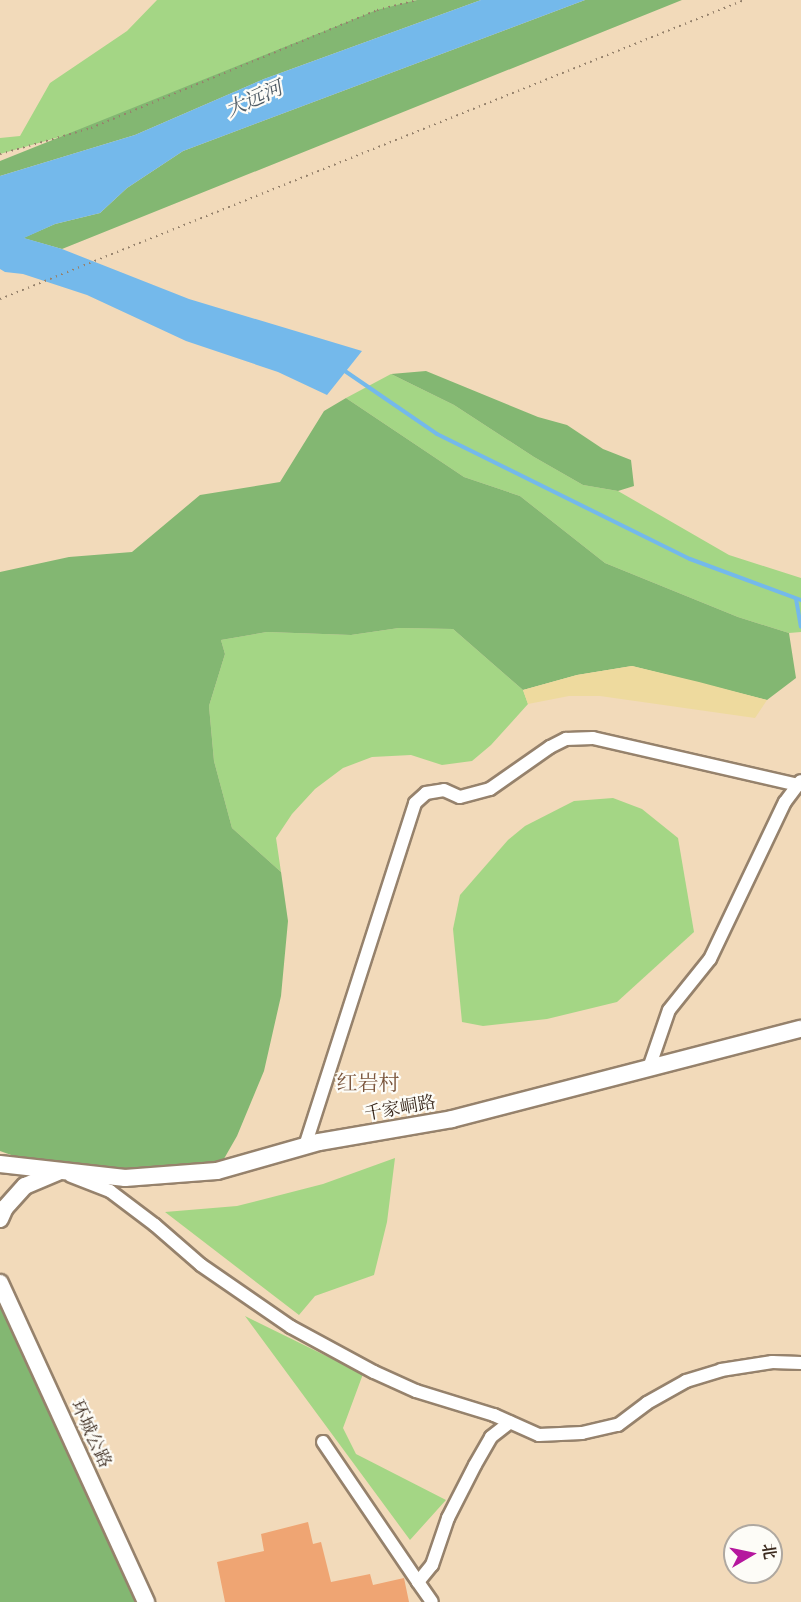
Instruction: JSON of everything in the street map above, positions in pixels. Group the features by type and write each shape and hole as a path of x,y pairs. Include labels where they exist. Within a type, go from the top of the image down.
{"main road":[{"name":"千家峒路","path":"0,1164 125,1178 217,1171 305,1146 452,1119 801,1029"},
{"path":"0,1152 59,1172"},
{"path":"0,1219 5,1208 25,1186 59,1172"},
{"name":"环城公路","path":"0,1282 146,1602"}],"street":[{"path":"305,1146 415,803 426,793 444,790 460,797 490,789 550,747 566,739 593,738 800,783 785,802 710,959 669,1010 649,1068"},
{"path":"59,1172 110,1191 155,1225 201,1265 291,1326 374,1372 416,1391 510,1422 539,1435 582,1433 618,1425 647,1403 686,1381 731,1368 772,1362 801,1363"},
{"path":"418,1582 432,1565 448,1518 491,1437 510,1422"},
{"path":"323,1442 432,1602"}],"path":[{"path":"0,154 91,128 377,10 417,0"},
{"path":"0,299 744,0"}],"green space":[{"path":"157,0 416,0 91,128 0,154 0,138 20,136 50,83 127,31"},
{"path":"417,0 481,0 264,79 135,135 0,176 0,161 377,10"},
{"path":"585,0 682,0 62,249 23,238 55,224 100,213 127,188 183,151"},
{"path":"426,371 538,417 567,425 603,449 631,460 634,486 618,491 583,485 534,457 454,405 391,374"},
{"path":"391,374 454,405 534,457 583,485 618,491 729,555 801,578 801,632 789,633 738,617 605,563 520,496 464,477 346,398"},
{"path":"346,398 464,477 520,496 605,563 738,617 789,633 796,678 767,700 632,666 577,675 523,690 453,629 399,628 351,635 267,632 221,640 225,654 209,706 214,761 232,828 281,872 288,921 281,996 264,1071 237,1136 217,1171 59,1172 0,1151 0,572 69,557 132,552 200,495 280,482 324,411"},
{"path":"399,628 453,629 523,690 528,704 491,745 472,761 442,765 411,755 372,757 343,768 315,789 292,814 276,838 281,872 232,828 214,761 209,706 225,654 221,640 267,632 351,635"},
{"path":"613,798 642,809 678,838 694,932 617,1002 547,1019 483,1026 462,1022 453,929 460,895 508,840 525,826 574,801"},
{"path":"395,1158 387,1222 374,1275 315,1296 299,1315 165,1212 237,1206 323,1184"},
{"path":"0,1283 146,1602 0,1602"},
{"path":"245,1316 363,1374 343,1428 356,1454 446,1500 410,1540"}],"sand":[{"path":"632,666 767,700 755,718 600,696 569,696 528,704 523,690 577,675"}],"water":[{"name":"大远河","path":"481,0 585,0 183,151 127,188 100,213 55,224 24,238 62,249 189,299 362,351 327,395 278,372 186,341 87,295 0,269 0,176 135,135 264,79"}],"building":[{"path":"308,1522 313,1544 321,1542 331,1582 370,1574 373,1585 404,1578 409,1602 225,1602 217,1562 264,1551 261,1534"}],"waterway":[{"path":"342,369 437,434 690,559 801,600"},
{"path":"796,599 801,627"}],"district":[{"name":"红岩村","path":"368,1083"}]}
